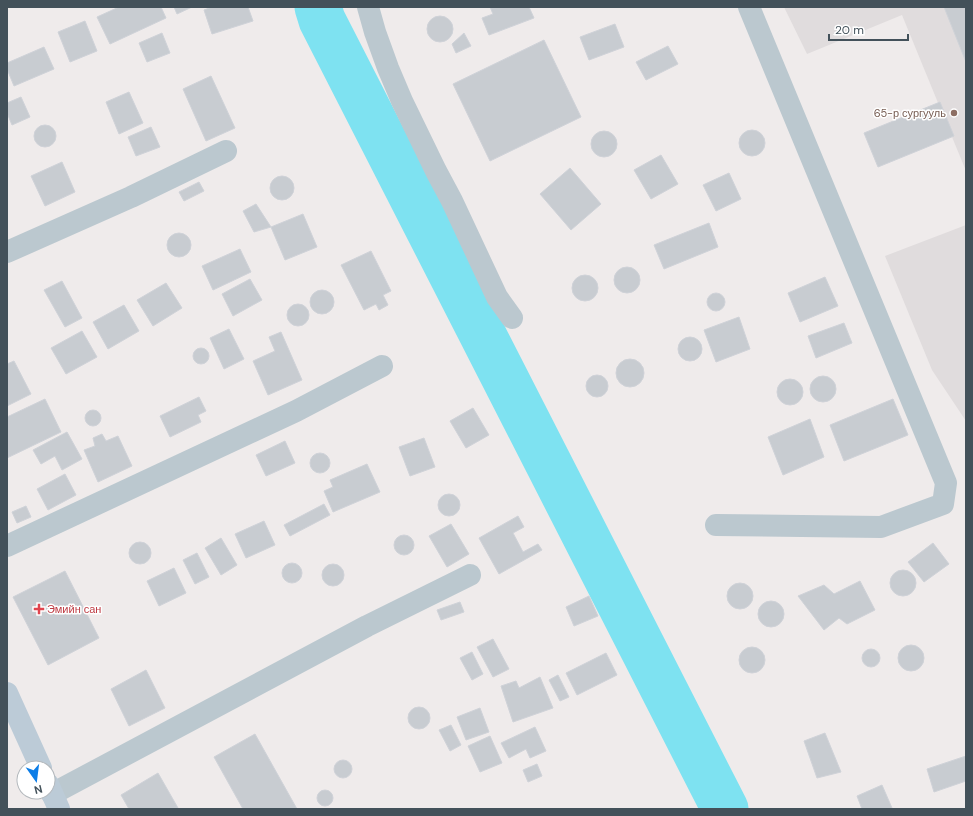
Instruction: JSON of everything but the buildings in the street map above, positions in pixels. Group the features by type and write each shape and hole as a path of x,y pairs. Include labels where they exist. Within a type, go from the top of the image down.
{"main road":[{"path":"7,693 37,760"}],"street":[{"path":"368,7 375,32 402,102 452,201 497,297 512,318"},
{"path":"716,525 881,526 943,504 946,483 749,7"},
{"path":"7,252 131,197 226,151"},
{"path":"7,546 296,411 382,366"},
{"path":"56,794 367,626 470,575"}],"shaded area":[{"name":"65-р сургууль","path":"784,7 966,7 966,171 902,15 807,54"},
{"path":"966,225 966,421 932,370 885,256"}],"waterway":[{"path":"318,7 322,20 725,809"}],"place":[{"name":"65-р сургууль","path":"954,113"},
{"name":"Эмийн сан","path":"39,609"}]}
